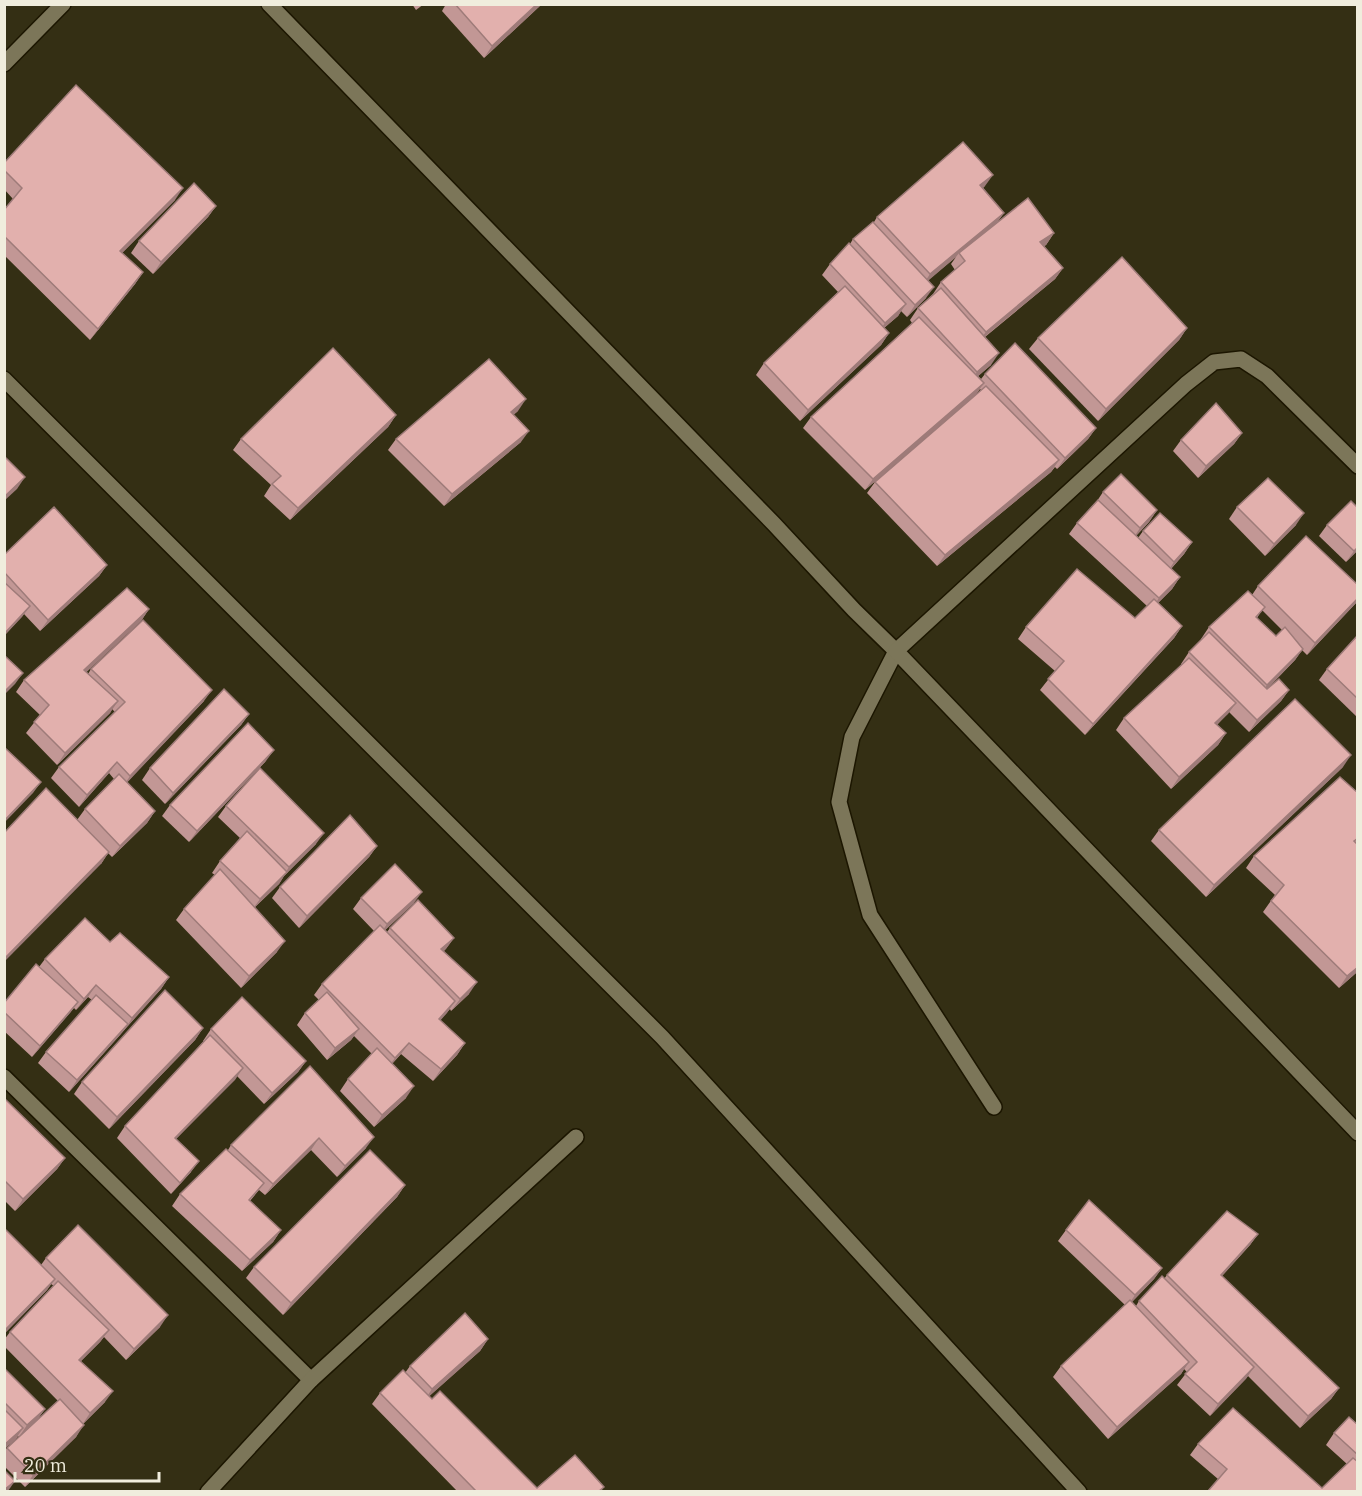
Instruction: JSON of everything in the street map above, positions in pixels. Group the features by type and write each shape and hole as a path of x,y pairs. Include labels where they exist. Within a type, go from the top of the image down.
{"street":[{"path":"4,64 63,4"},
{"path":"269,4 766,515 854,610 1358,1133"},
{"path":"994,1107 870,915 839,802 852,737 896,651 1186,384 1214,362 1241,359 1267,376 1358,466"},
{"path":"4,379 662,1036 1079,1491"},
{"path":"4,1077 311,1380"},
{"path":"208,1491 311,1380 576,1137"}],"building":[{"path":"455,4 537,4 492,46"},
{"path":"76,85 183,188 120,251 143,272 98,329 4,236 4,210 22,188 4,170 4,163"},
{"path":"963,142 993,175 980,185 1004,213 930,274 877,217"},
{"path":"194,183 216,206 161,262 139,241"},
{"path":"1028,198 1054,233 1040,242 1063,268 986,332 941,282 965,261 959,253"},
{"path":"873,222 934,287 915,305 853,239"},
{"path":"849,243 906,304 885,323 830,264"},
{"path":"1122,257 1187,328 1106,409 1038,338"},
{"path":"845,286 889,333 808,410 764,363"},
{"path":"941,288 999,353 977,372 918,308"},
{"path":"919,317 984,383 873,479 811,417"},
{"path":"1015,343 1096,428 1065,458 985,374"},
{"path":"333,348 396,415 298,508 272,484 281,476 241,439"},
{"path":"489,359 526,399 511,412 529,431 452,494 396,439"},
{"path":"986,386 1059,460 945,555 875,482"},
{"path":"1216,403 1242,433 1206,466 1181,440"},
{"path":"4,456 25,477 4,497"},
{"path":"1121,474 1157,510 1140,528 1103,492"},
{"path":"1268,478 1304,513 1274,544 1237,507"},
{"path":"1098,500 1180,577 1159,598 1077,523"},
{"path":"1351,501 1358,508 1358,547 1354,551 1327,525"},
{"path":"54,507 107,565 48,620 4,572 4,555"},
{"path":"1160,513 1192,542 1174,562 1143,531"},
{"path":"1306,536 1358,585 1358,598 1315,643 1258,586"},
{"path":"1077,569 1135,618 1154,599 1182,626 1093,724 1048,679 1064,661 1026,627"},
{"path":"4,582 30,606 4,634"},
{"path":"127,588 149,609 84,670 118,701 65,753 34,722 49,705 24,680"},
{"path":"1248,591 1265,607 1256,617 1276,636 1285,627 1303,649 1267,685 1209,627"},
{"path":"143,620 212,690 130,776 117,762 87,795 59,767 125,702 91,669"},
{"path":"1209,632 1267,689 1279,679 1289,690 1257,720 1189,652"},
{"path":"1358,635 1358,699 1327,669"},
{"path":"4,655 23,673 4,692"},
{"path":"1189,658 1236,703 1215,723 1226,733 1179,777 1124,718"},
{"path":"224,689 249,714 173,793 150,768"},
{"path":"1295,699 1351,755 1214,885 1159,830"},
{"path":"248,723 274,750 197,831 170,805"},
{"path":"4,747 41,782 4,821"},
{"path":"260,768 324,833 289,867 226,806"},
{"path":"119,774 155,811 120,846 85,809"},
{"path":"1340,777 1358,793 1358,838 1354,841 1358,845 1358,967 1347,976 1271,901 1284,885 1254,856"},
{"path":"46,788 109,852 4,959 4,833"},
{"path":"350,815 377,846 307,916 280,887"},
{"path":"247,831 287,872 260,899 220,861"},
{"path":"395,864 422,892 387,924 361,898"},
{"path":"220,869 285,941 249,976 184,909"},
{"path":"418,900 454,938 441,949 477,982 460,999 390,928"},
{"path":"85,918 110,942 120,933 169,977 132,1018 96,985 84,999 45,959"},
{"path":"380,925 455,1001 439,1019 465,1043 441,1069 409,1043 395,1058 322,984"},
{"path":"36,964 78,1002 40,1046 4,1012 4,1003"},
{"path":"165,990 203,1028 117,1117 82,1082"},
{"path":"327,992 359,1029 335,1048 305,1013"},
{"path":"96,995 128,1024 77,1080 46,1052"},
{"path":"242,997 306,1061 272,1093 211,1029"},
{"path":"210,1035 243,1068 175,1138 199,1161 180,1183 125,1126"},
{"path":"377,1048 414,1086 382,1115 348,1079"},
{"path":"310,1066 374,1137 345,1166 319,1138 273,1184 231,1145"},
{"path":"4,1098 65,1158 23,1199 4,1180"},
{"path":"226,1149 264,1183 249,1200 281,1230 250,1260 180,1194"},
{"path":"370,1150 405,1185 291,1303 254,1267"},
{"path":"1089,1200 1162,1268 1135,1295 1066,1230"},
{"path":"1227,1211 1258,1234 1221,1275 1339,1388 1308,1416 1167,1275"},
{"path":"78,1225 168,1315 134,1349 46,1258"},
{"path":"4,1228 55,1279 4,1331"},
{"path":"1162,1276 1254,1367 1218,1404 1185,1374 1197,1362 1139,1301"},
{"path":"58,1281 109,1330 79,1360 113,1391 90,1413 10,1332"},
{"path":"1130,1300 1189,1362 1117,1427 1061,1366"},
{"path":"465,1313 488,1339 432,1389 410,1366"},
{"path":"6,1370 45,1409 27,1425 4,1402 4,1371"},
{"path":"403,1370 432,1399 440,1391 537,1488 575,1455 604,1487 599,1491 476,1491 380,1393"},
{"path":"60,1399 84,1425 33,1475 7,1448"},
{"path":"1233,1408 1322,1488 1353,1458 1358,1462 1358,1491 1208,1491 1227,1469 1198,1444"},
{"path":"4,1409 23,1428 4,1445"},
{"path":"1349,1417 1358,1425 1358,1455 1334,1433"},
{"path":"4,1470 15,1481 4,1490"}]}
